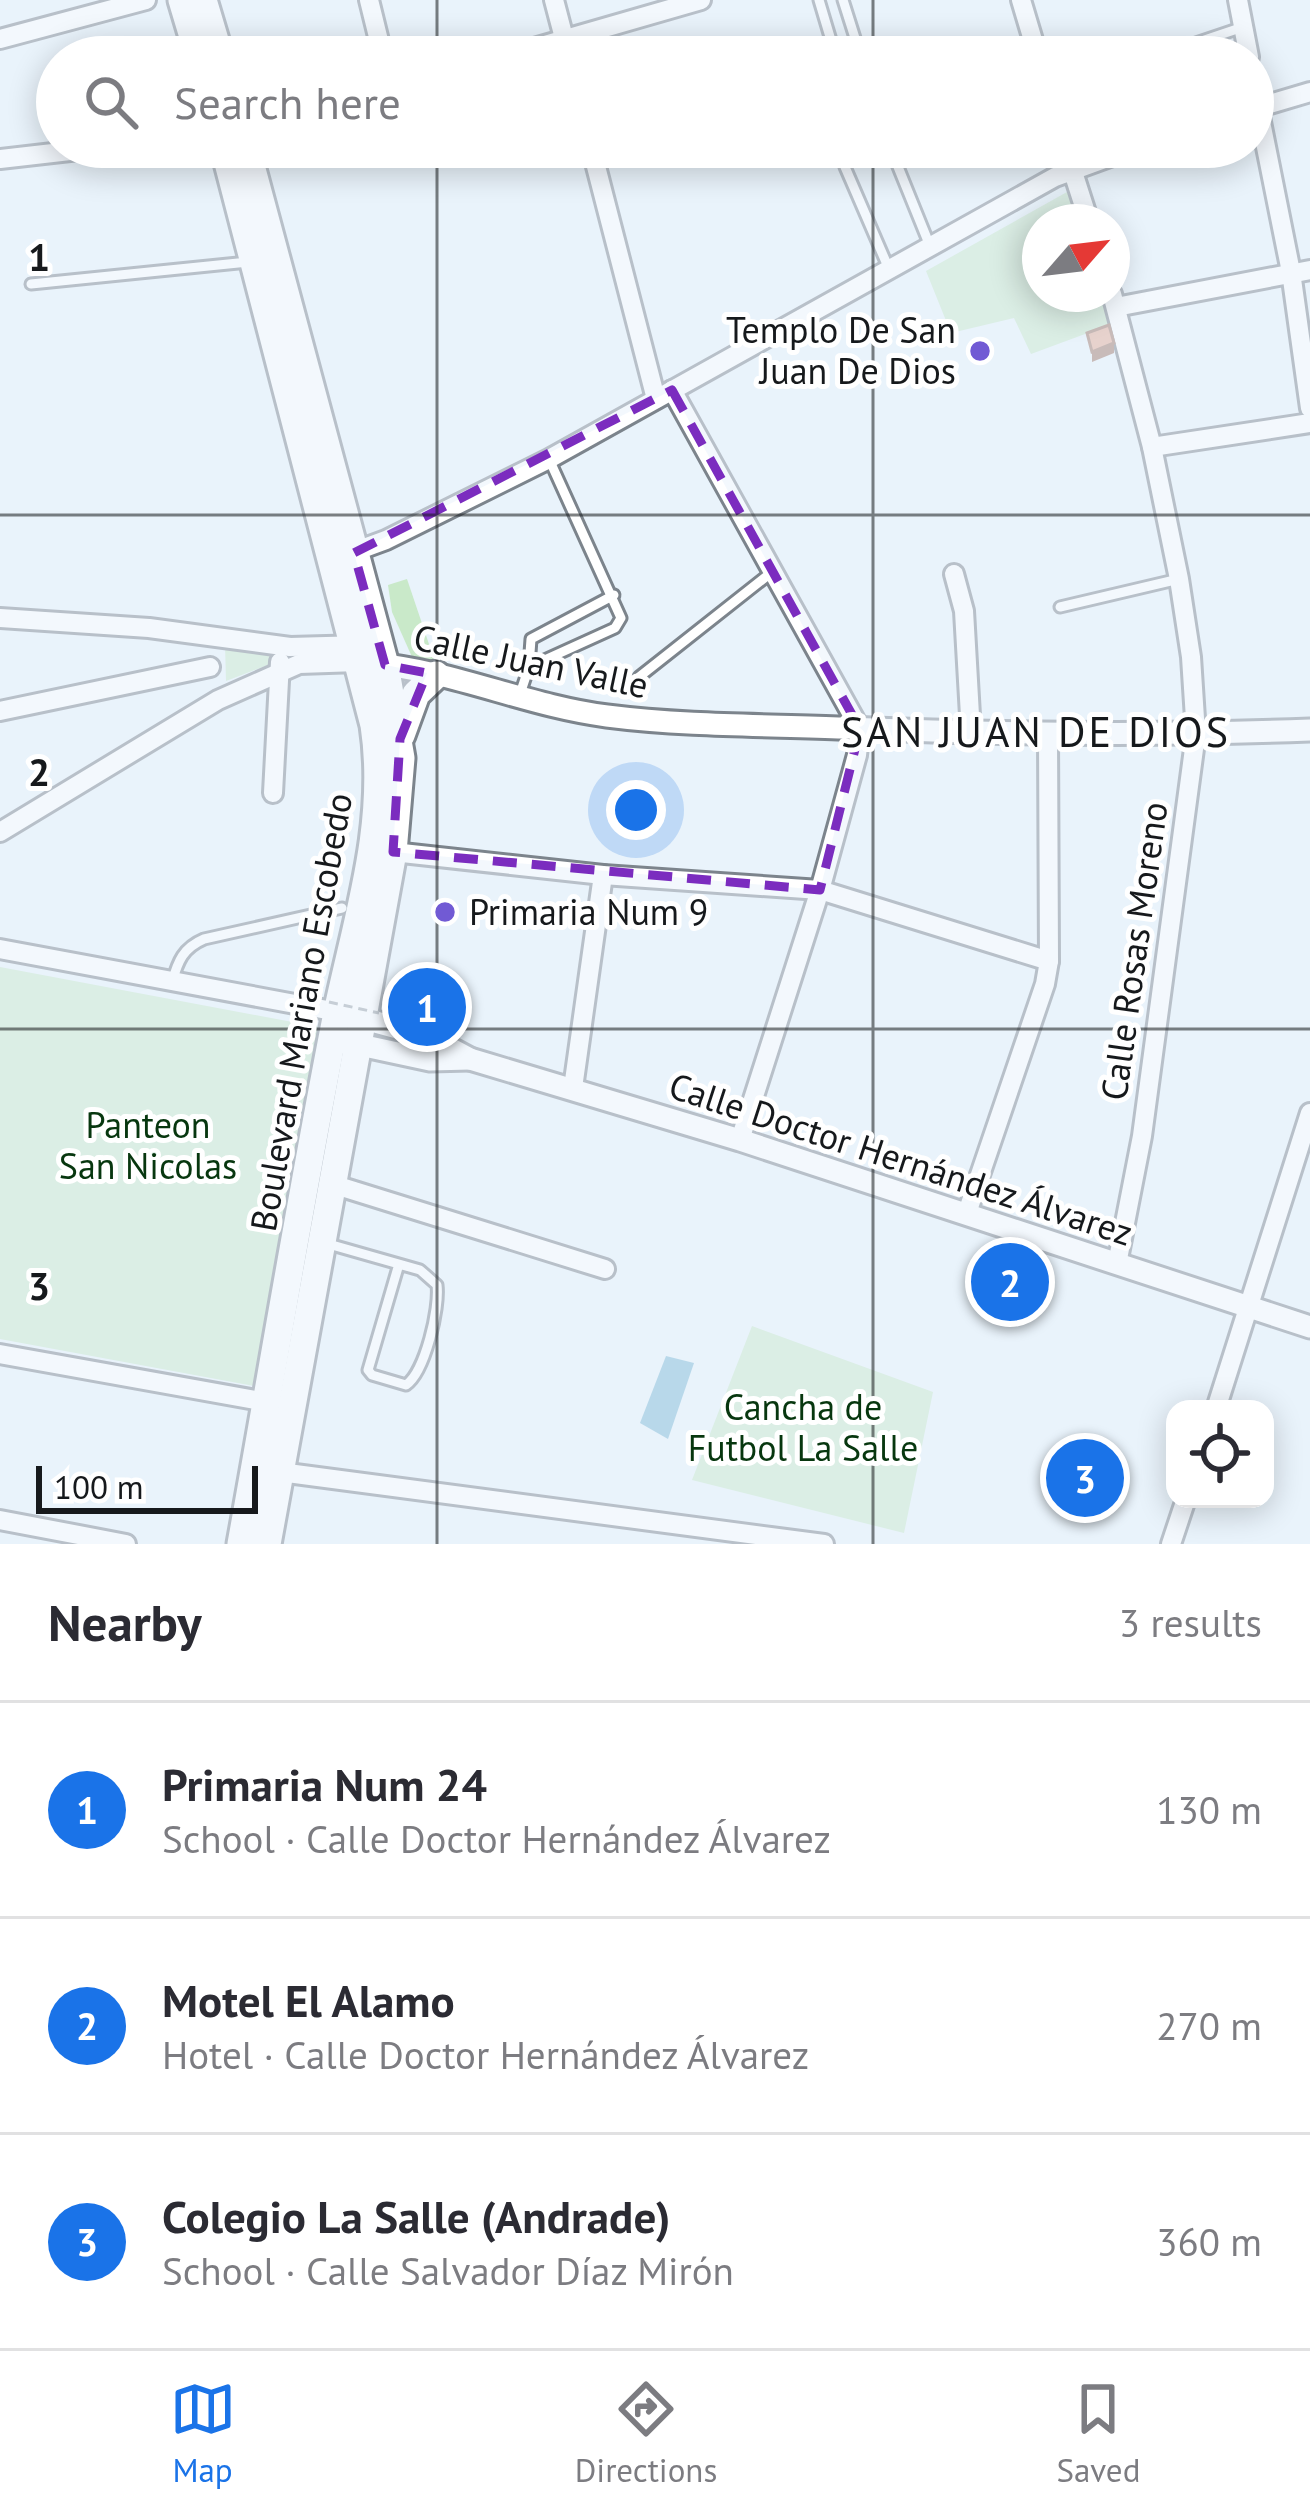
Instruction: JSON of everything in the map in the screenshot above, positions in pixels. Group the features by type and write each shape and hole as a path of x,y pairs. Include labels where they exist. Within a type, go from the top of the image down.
{"main road":[{"path":"182,0 193,36"},
{"path":"203,0 214,36"},
{"name":"Boulevard Mariano Escobedo","path":"229,168 369,654 400,739 401,785 393,852 350,1022 241,1544"},
{"name":"Boulevard Mariano Escobedo","path":"251,168 342,556"},
{"name":"Boulevard Mariano Escobedo","path":"267,1544 332,1184 362,907 378,806 369,654"},
{"path":"400,739 416,694 436,675"}],"street":[{"path":"63,0 68,21"},
{"path":"0,39 146,0"},
{"path":"369,0 378,36"},
{"path":"554,0 563,36"},
{"path":"600,36 700,0"},
{"path":"1021,0 1032,36"},
{"path":"1238,0 1245,36"},
{"path":"1274,102 1310,92"},
{"path":"0,159 36,155"},
{"path":"598,168 664,395 842,691 860,729 820,890 740,1139"},
{"path":"342,556 549,459 1078,168"},
{"path":"1272,168 1300,271 1310,408"},
{"path":"1072,170 1082,204"},
{"path":"1130,298 1300,271"},
{"name":"Calle Rosas Moreno","path":"1117,312 1179,578 1196,734 1142,1136 1117,1264"},
{"path":"1152,447 1310,423"},
{"path":"954,574 964,611 970,733"},
{"path":"0,618 369,654"},
{"path":"204,635 218,700"},
{"path":"273,793 278,645"},
{"name":"Calle Juan Valle","path":"0,832 218,700 280,670 369,654 519,698 604,716 676,722 1048,734 1310,730"},
{"path":"0,711 210,667"},
{"path":"967,1213 1049,961 1048,734"},
{"path":"393,852 603,875 820,890 1049,961"},
{"path":"573,1088 603,875"},
{"name":"Calle Doctor Hernández Álvarez","path":"0,949 350,1022 430,1060 470,1059 573,1088 1310,1327"},
{"path":"1219,1400 1310,1113"},
{"path":"332,1184 605,1269"},
{"path":"0,1354 267,1402"},
{"path":"280,1472 745,1539 824,1544"},
{"path":"1171,1544 1183,1508"},
{"path":"0,1520 126,1544"}],"lane":[{"path":"819,0 830,36"},
{"path":"843,0 854,36"},
{"path":"1214,36 1243,26"},
{"path":"845,168 890,269"},
{"path":"898,168 930,246"},
{"path":"31,284 253,261"},
{"path":"529,668 615,628 622,611 549,459"},
{"path":"639,677 772,572"},
{"path":"1060,607 1179,578"},
{"path":"519,698 529,668 531,639 614,596"},
{"path":"172,982 178,960 203,939 342,908"},
{"path":"322,1242 399,1264 431,1276 439,1294 418,1376 406,1385 368,1370 399,1264"}],"highlighted area":[{"path":"672,390 860,729 820,890 393,852 400,739 427,673 385,665 354,553"}],"green space":[{"path":"1067,192 1071,204 1046,204"},
{"path":"1022,217 1022,312 1108,312 1112,324 1031,354 1014,318 951,333 926,271"},
{"path":"407,579 434,659 416,666 392,612 388,585"},
{"path":"225,643 302,652 226,681"},
{"name":"Panteon San Nicolas","path":"0,967 319,1027 254,1386 0,1339"},
{"name":"Cancha de Futbol La Salle","path":"752,1326 933,1392 904,1533 692,1480"}],"water":[{"path":"666,1356 694,1363 668,1439 640,1423"}],"building":[{"path":"1109,325 1114,343 1092,352 1087,333"}],"place":[{"name":"Templo De San Juan De Dios","path":"980,351"},
{"name":"Primaria Num 9","path":"445,912"},
{"name":"Primaria Num 24","path":"427,1007"},
{"name":"Motel El Alamo","path":"1010,1282"},
{"name":"Colegio La Salle (Andrade)","path":"1085,1478"}],"district":[{"name":"SAN JUAN DE DIOS","path":"1036,732"}]}
